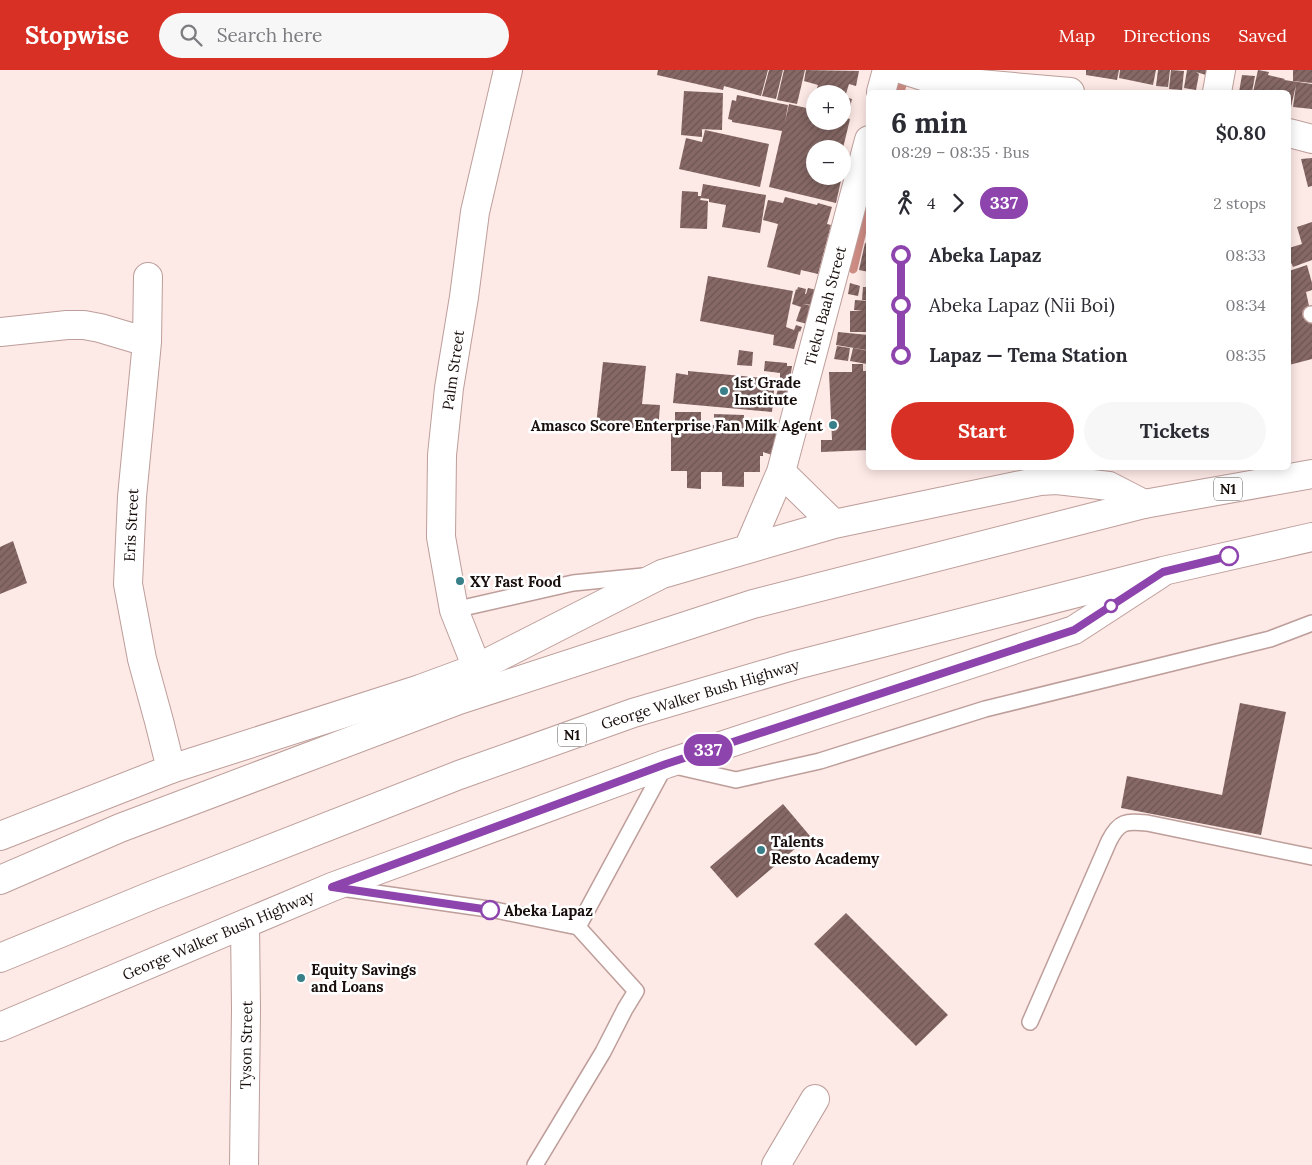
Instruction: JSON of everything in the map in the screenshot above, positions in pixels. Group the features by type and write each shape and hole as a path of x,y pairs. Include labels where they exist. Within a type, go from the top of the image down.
{"main road":[{"name":"Palm Street","path":"478,668 454,610 441,537 442,455 449,388 464,297 475,212 508,70"},
{"path":"882,90 887,70"},
{"path":"904,70 935,80 1048,90"},
{"path":"1217,90 1221,70"},
{"path":"1291,134 1312,139"},
{"name":"Tieku Baah Street","path":"748,550 781,472 866,151"},
{"name":"Eris Street","path":"148,277 147,342 132,497 128,584 142,659 171,769"},
{"path":"0,332 84,325 147,342"},
{"path":"781,472 834,524"},
{"name":"N1","path":"0,880 120,828 459,700 753,604 1254,476 1312,474"},
{"path":"0,836 171,769 420,689 478,668 662,574 834,524 1040,481 1057,480 1109,486 1144,504"},
{"name":"George Walker Bush Highway","path":"0,958 153,895 459,775 633,713 796,664 1163,572 1308,540"},
{"name":"George Walker Bush Highway","path":"0,1027 332,887 666,764 1074,630 1163,572"},
{"name":"Tyson Street","path":"244,1165 245,924"},
{"path":"776,1165 815,1099"}],"lane":[{"path":"454,610 574,583 662,574"},
{"path":"578,927 666,764 736,780 820,761 985,709 1270,639 1312,623"},
{"path":"1030,1022 1109,841 1118,828 1126,822 1147,822 1312,857"},
{"path":"332,887 495,910 578,927 636,991 535,1165"}],"building":[{"path":"658,70 768,70 761,96 724,86 723,90 657,75"},
{"path":"769,70 783,70 776,99 762,96"},
{"path":"784,70 805,70 797,104 777,100"},
{"path":"806,70 859,71 856,86 849,84 818,85 804,81"},
{"path":"1086,70 1119,70 1117,80 1086,75"},
{"path":"1120,70 1156,70 1153,85 1119,78"},
{"path":"1158,70 1170,70 1168,87 1156,86"},
{"path":"1171,70 1184,71 1182,90 1169,89"},
{"path":"1187,70 1208,70 1206,75 1196,72 1199,74 1196,90 1184,88"},
{"path":"1258,70 1269,72 1268,75 1284,80 1312,84 1312,109 1293,107 1296,85 1291,107 1291,90 1253,90"},
{"path":"1293,70 1312,70 1312,83 1293,81"},
{"path":"1242,75 1255,76 1252,90 1239,90"},
{"path":"684,91 723,93 722,130 702,129 702,137 681,135"},
{"path":"737,95 788,105 785,122 789,104 806,108 806,130 847,130 845,140 806,140 806,185 840,185 836,203 769,187 782,131 732,122 732,120 728,119 732,100 736,101"},
{"path":"705,130 769,144 760,187 679,169 686,138 702,142"},
{"path":"1312,158 1312,186 1308,187 1301,159"},
{"path":"703,184 766,195 760,233 722,227 726,205 709,202 709,199 701,198 700,200 708,201 707,229 680,228 682,191 698,192 698,196 701,196"},
{"path":"785,197 832,207 827,224 831,225 818,274 801,270 800,275 767,267 778,224 763,220 768,200 783,203"},
{"path":"1312,222 1312,260 1293,267 1291,262 1291,247 1302,244 1297,227"},
{"path":"865,243 866,271 859,270"},
{"path":"1307,265 1312,283 1312,290 1306,292 1312,320 1312,359 1291,364 1291,270"},
{"path":"708,276 793,291 786,327 794,330 796,325 802,327 794,349 773,345 774,335 700,321"},
{"path":"850,283 860,286 858,296 848,294"},
{"path":"798,287 806,289 805,294 808,288 817,290 813,305 803,304 812,306 811,325 796,321 801,307 792,304"},
{"path":"863,287 866,287 866,300 862,300"},
{"path":"855,300 866,301 866,332 850,332 850,311 863,311 854,310"},
{"path":"838,332 866,335 866,350 836,345"},
{"path":"837,346 850,348 848,361 834,359"},
{"path":"853,348 866,350 866,364 850,361"},
{"path":"739,350 753,352 752,366 737,365"},
{"path":"765,361 787,363 787,366 792,366 790,380 780,379 780,373 764,371"},
{"path":"603,362 646,366 642,404 660,405 658,431 596,425"},
{"path":"852,364 863,364 863,371 866,371 866,450 821,452 821,440 832,440 829,372 852,372"},
{"name":"1st Grade Institute","path":"688,371 775,379 772,412 673,403 676,373 688,375"},
{"path":"781,379 790,382 788,391 778,389"},
{"path":"778,389 793,393 789,407 774,403"},
{"path":"675,412 701,412 701,425 714,425 714,414 744,415 744,419 780,422 772,455 763,452 763,456 760,456 760,472 744,472 744,487 722,486 722,472 701,472 701,489 687,488 687,471 671,471 671,424 675,424"},
{"path":"13,541 27,583 0,594 0,547"},
{"path":"1240,703 1286,712 1261,835 1121,808 1127,776 1222,795"},
{"path":"783,804 810,836 737,898 710,867"},
{"path":"846,913 948,1015 916,1046 814,944"}],"waterway":[{"path":"901,90 905,74"},
{"path":"853,269 866,214"}],"bus line":[{"name":"337","path":"490,910 332,887 666,764 1074,630 1163,572 1229,556"}],"place":[{"name":"1st Grade Institute","path":"724,391"},
{"name":"Amasco Score Enterprise Fan Milk Agent","path":"833,425"},
{"name":"XY Fast Food","path":"460,581"},
{"name":"Talents Resto Academy","path":"761,850"},
{"name":"Abeka Lapaz","path":"490,910"},
{"name":"Equity Savings and Loans","path":"301,978"}]}
